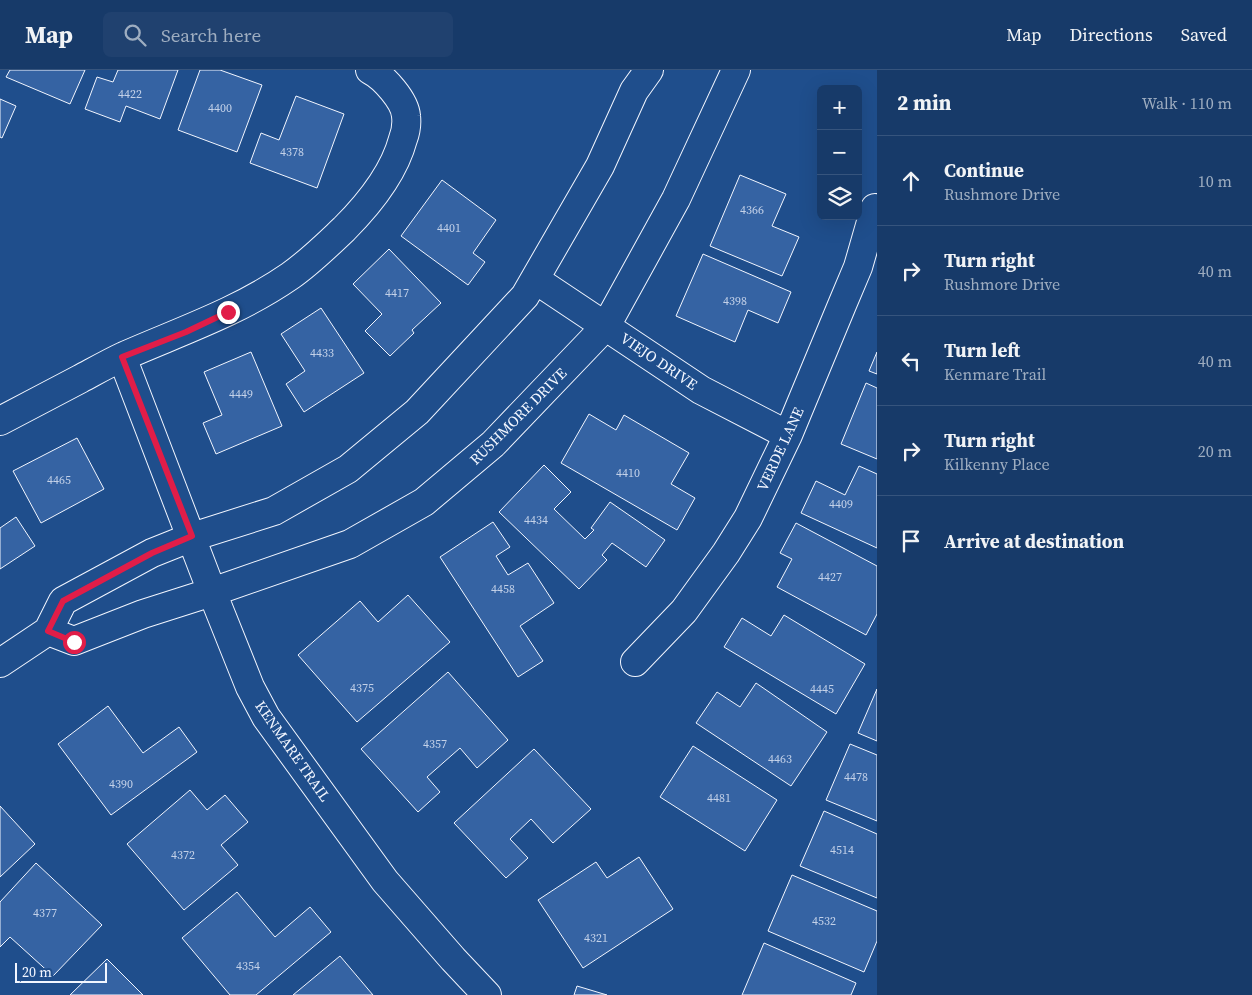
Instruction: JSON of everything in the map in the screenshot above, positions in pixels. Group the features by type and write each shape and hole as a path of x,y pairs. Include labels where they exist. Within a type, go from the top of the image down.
{"street":[{"path":"0,421 122,357 186,332 228,312 291,276 317,255 361,212 400,151 406,127 406,114 401,100 389,86 370,70"},
{"path":"0,663 48,631 63,601 152,553 192,536 274,511 348,469 417,412 525,296 536,280 600,166 634,91 649,70"},
{"name":"RUSHMORE DRIVE","path":"48,631 74,642 143,614 350,544 424,502 493,444 606,326 676,199 736,70"},
{"name":"VERDE LANE","path":"636,662 684,611 726,554 748,518 788,435 858,267 875,208"},
{"name":"VIEJO DRIVE","path":"536,280 701,390 788,435"},
{"name":"KENMARE TRAIL","path":"122,357 212,592 250,687 266,717 385,881 475,984 487,994"}],"building":[{"path":"10,70 85,70 70,104 6,77"},
{"path":"118,70 178,70 160,119 126,106 120,122 85,109 97,77 113,82"},
{"path":"200,70 220,70 262,85 237,152 178,130"},
{"path":"296,96 344,114 317,188 250,163 261,133 279,140"},
{"path":"0,99 16,106 2,138 0,137"},
{"path":"740,175 786,194 772,226 799,237 782,276 710,246"},
{"path":"442,180 496,220 473,253 485,262 468,285 401,236"},
{"path":"389,249 441,303 412,330 414,333 390,356 365,331 382,314 353,284"},
{"path":"703,254 791,292 778,323 748,310 735,342 676,316"},
{"path":"321,308 364,373 304,412 286,384 305,371 281,334"},
{"path":"251,352 282,426 216,454 203,423 222,415 204,372"},
{"path":"877,352 877,374 869,371"},
{"path":"866,383 877,388 877,459 841,444"},
{"path":"589,414 616,430 624,415 689,453 671,484 695,498 677,530 561,463"},
{"path":"77,438 104,489 41,523 13,471"},
{"path":"544,465 571,492 554,509 585,539 594,530 591,528 610,502 665,540 646,567 612,543 602,555 607,560 579,589 499,512"},
{"path":"859,466 877,474 877,548 801,513 816,481 845,495"},
{"path":"16,517 35,546 0,569 0,528"},
{"path":"493,522 510,547 496,556 508,575 528,563 554,603 520,626 543,661 518,677 440,557"},
{"path":"796,523 877,566 877,614 866,635 777,587 792,559 780,553"},
{"path":"408,595 450,642 357,722 298,655 360,601 378,622"},
{"path":"784,615 865,664 836,714 724,647 742,618 771,636"},
{"path":"448,672 508,740 477,768 460,748 427,777 440,792 418,812 361,749"},
{"path":"756,683 827,732 791,786 696,723 717,692 740,707"},
{"path":"877,689 877,741 858,733"},
{"path":"108,706 143,753 179,727 197,752 111,815 58,744"},
{"path":"850,744 877,755 877,821 826,800"},
{"path":"693,746 777,800 745,851 660,797"},
{"path":"534,749 591,809 553,843 531,819 510,839 528,858 506,878 454,823"},
{"path":"190,790 207,810 225,795 248,822 221,845 238,865 184,910 127,844"},
{"path":"0,806 35,844 0,877"},
{"path":"824,811 877,834 877,898 800,866"},
{"path":"639,857 673,909 583,968 538,900 596,862 607,878"},
{"path":"36,863 102,925 53,976 10,937 0,947 0,902"},
{"path":"792,875 877,911 877,941 864,972 768,931"},
{"path":"237,892 275,937 310,907 331,932 256,995 230,995 182,938"},
{"path":"764,943 856,983 851,995 742,995"},
{"path":"340,956 373,995 293,995"},
{"path":"107,959 143,995 70,995"},
{"path":"577,986 607,995 574,995"}],"route":[{"path":"74,642 48,631 63,601 152,553 192,536 122,357 186,332 228,312"}]}
